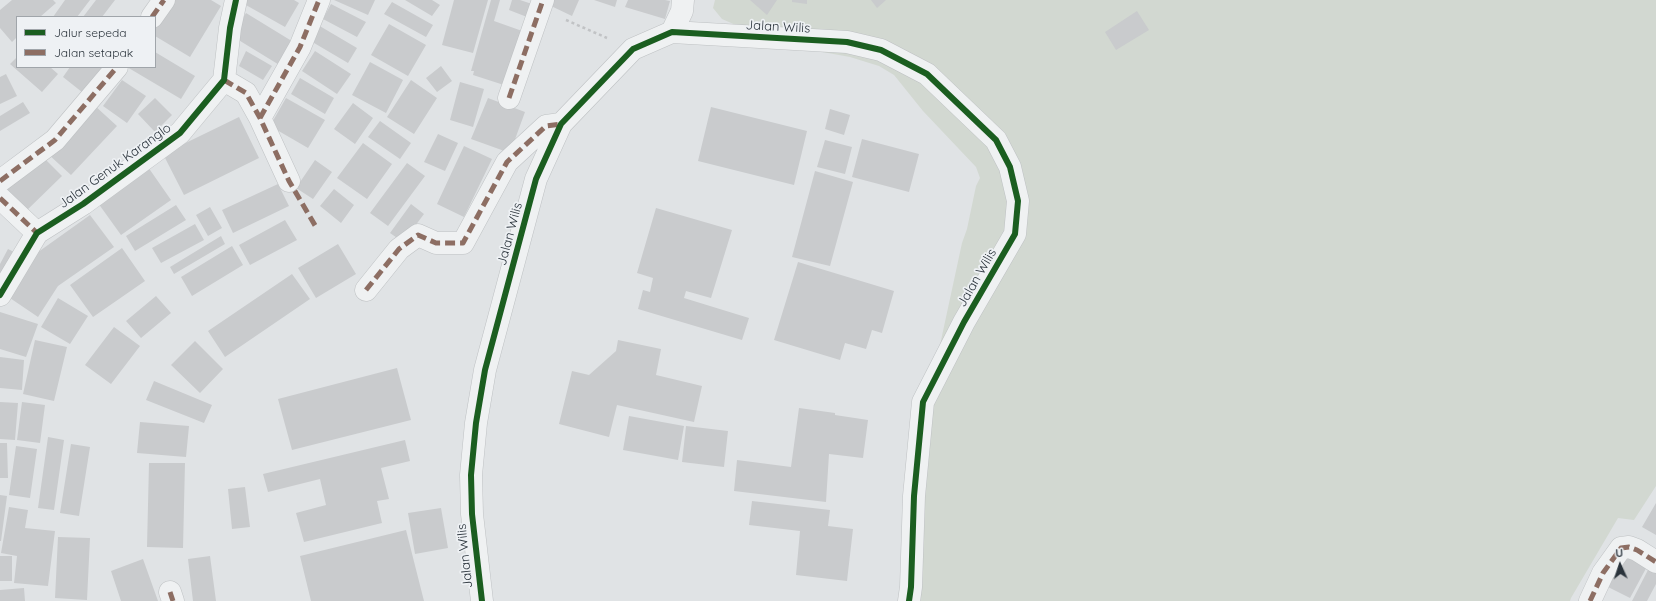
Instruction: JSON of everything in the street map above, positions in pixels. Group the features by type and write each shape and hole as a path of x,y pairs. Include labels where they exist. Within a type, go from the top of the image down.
{"street":[{"path":"153,16 164,0"},
{"path":"236,0 230,28 224,80 246,93 260,118 289,181"},
{"path":"260,118 300,47 319,0"},
{"path":"672,32 682,11 683,0"},
{"path":"509,98 541,4"},
{"name":"Jalan Wilis","path":"482,601 480,595 472,514 471,475 476,423 485,370 536,179 561,124 633,49 672,32 847,42 881,50 927,74 996,140 1010,167 1018,201 1015,234 964,322 923,402 914,496 911,586 909,601"},
{"path":"0,181 55,140 116,68"},
{"name":"Jalan Genuk Karanglo","path":"37,233 83,204 180,133 224,80"},
{"path":"366,290 399,249 418,235 436,243 463,243 508,162 546,126 561,124"},
{"path":"0,198 37,233 0,295"},
{"path":"1590,601 1603,573 1621,548 1629,547 1637,550 1656,562"}],"path":[{"path":"541,4 633,49"}],"shaded area":[{"path":"715,0 1656,0 1656,486 1634,520 1618,518 1570,601 917,601 918,542 940,345 962,243 967,229 976,186 980,178 976,167 923,111 894,75 879,66 850,57 817,51 754,33 722,19 713,8"}],"building":[{"path":"12,0 53,0 56,3 41,16 16,16 16,38 12,42 0,28 0,10"},
{"path":"65,0 90,0 78,16 54,16"},
{"path":"96,0 115,0 103,16 84,16"},
{"path":"167,0 211,0 221,6 190,57 156,37 156,18"},
{"path":"237,0 294,0 299,3 285,27"},
{"path":"334,0 375,0 368,15"},
{"path":"405,0 432,0 440,5 432,16"},
{"path":"454,0 488,0 473,53 442,45"},
{"path":"491,0 500,0 494,21 525,32 507,86 473,75 474,71 471,71"},
{"path":"512,0 520,0 532,4 527,17 509,10"},
{"path":"551,0 579,0 572,16 549,5"},
{"path":"594,0 617,0 615,7"},
{"path":"628,0 670,1 665,19 625,7"},
{"path":"750,0 777,0 767,15"},
{"path":"792,0 807,0 807,4 792,2"},
{"path":"871,0 886,0 877,8"},
{"path":"392,2 433,25 426,37 384,14"},
{"path":"331,4 366,22 357,37 323,19"},
{"path":"1137,11 1149,30 1116,50 1105,32"},
{"path":"246,13 295,43 281,66 232,36"},
{"path":"389,24 426,45 408,76 371,55"},
{"path":"318,25 357,48 348,63 309,40"},
{"path":"246,51 272,66 263,80 239,66"},
{"path":"315,51 351,74 337,94 302,71"},
{"path":"156,53 195,76 181,99 129,68 156,68"},
{"path":"16,58 16,68 51,68 58,74 42,92 10,64"},
{"path":"370,62 403,80 386,113 352,95"},
{"path":"441,66 452,81 437,92 426,78"},
{"path":"69,68 102,68 87,96 63,77"},
{"path":"6,74 17,96 0,104 0,77"},
{"path":"300,78 334,98 325,114 291,94"},
{"path":"122,80 146,96 127,123 103,106"},
{"path":"411,80 437,98 414,134 387,117"},
{"path":"460,82 484,89 473,127 450,120"},
{"path":"155,98 172,115 155,132 138,114"},
{"path":"286,98 325,120 308,148 270,126"},
{"path":"488,98 525,112 510,153 471,139"},
{"path":"23,102 30,113 0,131 0,116"},
{"path":"353,103 373,118 355,144 334,129"},
{"path":"94,105 117,126 71,175 48,154"},
{"path":"711,107 807,131 794,185 698,161"},
{"path":"830,109 850,115 844,135 825,129"},
{"path":"239,117 259,158 184,195 163,154"},
{"path":"380,121 411,143 400,159 368,137"},
{"path":"438,134 458,143 445,171 424,162"},
{"path":"862,139 919,154 909,192 852,177"},
{"path":"825,140 852,147 845,174 817,167"},
{"path":"363,143 392,164 367,199 337,178"},
{"path":"464,146 492,159 464,217 437,204"},
{"path":"40,154 62,176 23,214 1,192"},
{"path":"315,160 332,172 313,199 296,188"},
{"path":"407,163 425,176 388,226 370,213"},
{"path":"148,167 171,200 121,235 98,203"},
{"path":"815,171 853,182 830,266 792,257"},
{"path":"278,184 289,206 233,233 222,210"},
{"path":"334,189 354,205 341,223 320,206"},
{"path":"411,204 424,214 403,242 390,233"},
{"path":"176,205 186,220 135,251 126,236"},
{"path":"210,207 222,228 208,236 196,215"},
{"path":"656,208 732,230 711,298 686,291 684,298 749,318 742,340 638,309 643,290 650,292 653,278 637,273"},
{"path":"90,215 114,247 58,286 38,317 7,296 34,255"},
{"path":"285,220 297,240 250,265 239,245"},
{"path":"195,224 204,240 161,263 152,248"},
{"path":"221,236 225,244 174,274 170,267"},
{"path":"338,244 356,274 316,298 298,268"},
{"path":"232,246 243,265 192,296 181,277"},
{"path":"122,248 145,281 93,317 70,285"},
{"path":"8,249 20,255 0,292 0,264"},
{"path":"798,262 894,291 882,333 872,330 866,349 845,343 840,360 774,340"},
{"path":"292,274 310,299 225,357 208,331"},
{"path":"156,296 171,313 141,338 126,321"},
{"path":"58,298 88,316 70,344 41,327"},
{"path":"0,312 38,324 26,357 0,349"},
{"path":"114,327 140,346 111,384 85,365"},
{"path":"35,340 67,347 54,401 23,394"},
{"path":"618,340 661,349 656,375 702,386 694,422 617,405 609,437 559,424 572,371 589,375 616,351"},
{"path":"195,341 223,369 200,393 171,365"},
{"path":"0,357 24,360 22,390 0,388"},
{"path":"397,368 411,420 292,450 278,399"},
{"path":"154,381 212,405 204,423 146,400"},
{"path":"0,402 18,403 15,440 0,439"},
{"path":"22,402 45,405 40,443 17,440"},
{"path":"799,408 835,413 835,415 868,420 863,458 829,454 826,502 734,491 737,460 791,467"},
{"path":"629,416 684,426 678,460 623,450"},
{"path":"140,422 189,426 186,457 137,453"},
{"path":"686,426 728,431 724,467 682,462"},
{"path":"48,437 64,440 54,510 38,508"},
{"path":"405,440 410,461 381,468 389,499 377,501 382,523 304,542 296,513 326,505 320,479 268,492 263,474"},
{"path":"0,443 7,443 8,478 0,478"},
{"path":"71,444 90,447 79,516 60,513"},
{"path":"16,446 37,449 30,498 9,495"},
{"path":"149,463 185,463 183,548 147,547"},
{"path":"245,487 250,527 232,529 228,489"},
{"path":"0,495 7,496 1,541 0,541"},
{"path":"752,501 830,510 828,526 853,529 847,581 796,575 800,531 749,525"},
{"path":"1656,503 1656,535 1642,527"},
{"path":"9,507 28,510 25,528 55,531 48,586 14,583 17,556 1,553"},
{"path":"441,508 448,548 415,554 408,513"},
{"path":"406,530 424,601 311,601 300,556"},
{"path":"58,537 90,538 87,600 55,598"},
{"path":"1628,549 1650,561 1630,598 1608,587"},
{"path":"0,556 12,556 12,581 0,581"},
{"path":"210,556 216,601 193,601 188,559"},
{"path":"143,559 158,601 121,601 111,571"},
{"path":"1649,568 1656,572 1656,584 1647,601 1632,601"},
{"path":"24,588 25,601 0,601 0,590"}],"marked path":[{"path":"153,16 164,0"},
{"path":"260,118 300,47 319,0"},
{"path":"509,98 543,0"},
{"path":"0,181 55,140 116,68"},
{"path":"224,80 246,93 260,118 289,181 316,227"},
{"path":"366,290 399,249 418,235 436,243 463,243 507,162 546,126 561,124"},
{"path":"0,198 37,233"},
{"path":"1590,601 1603,573 1621,548 1629,547 1637,550 1656,562"},
{"path":"170,592 173,601"}],"cycle path":[{"path":"0,295 37,233 83,204 180,133 224,80 230,28 236,0"},
{"path":"482,601 472,514 471,475 476,423 485,370 536,179 561,124 633,49 672,32 847,42 881,50 927,74 996,140 1010,167 1018,201 1015,234 964,322 923,402 914,496 911,587 909,601"}]}
